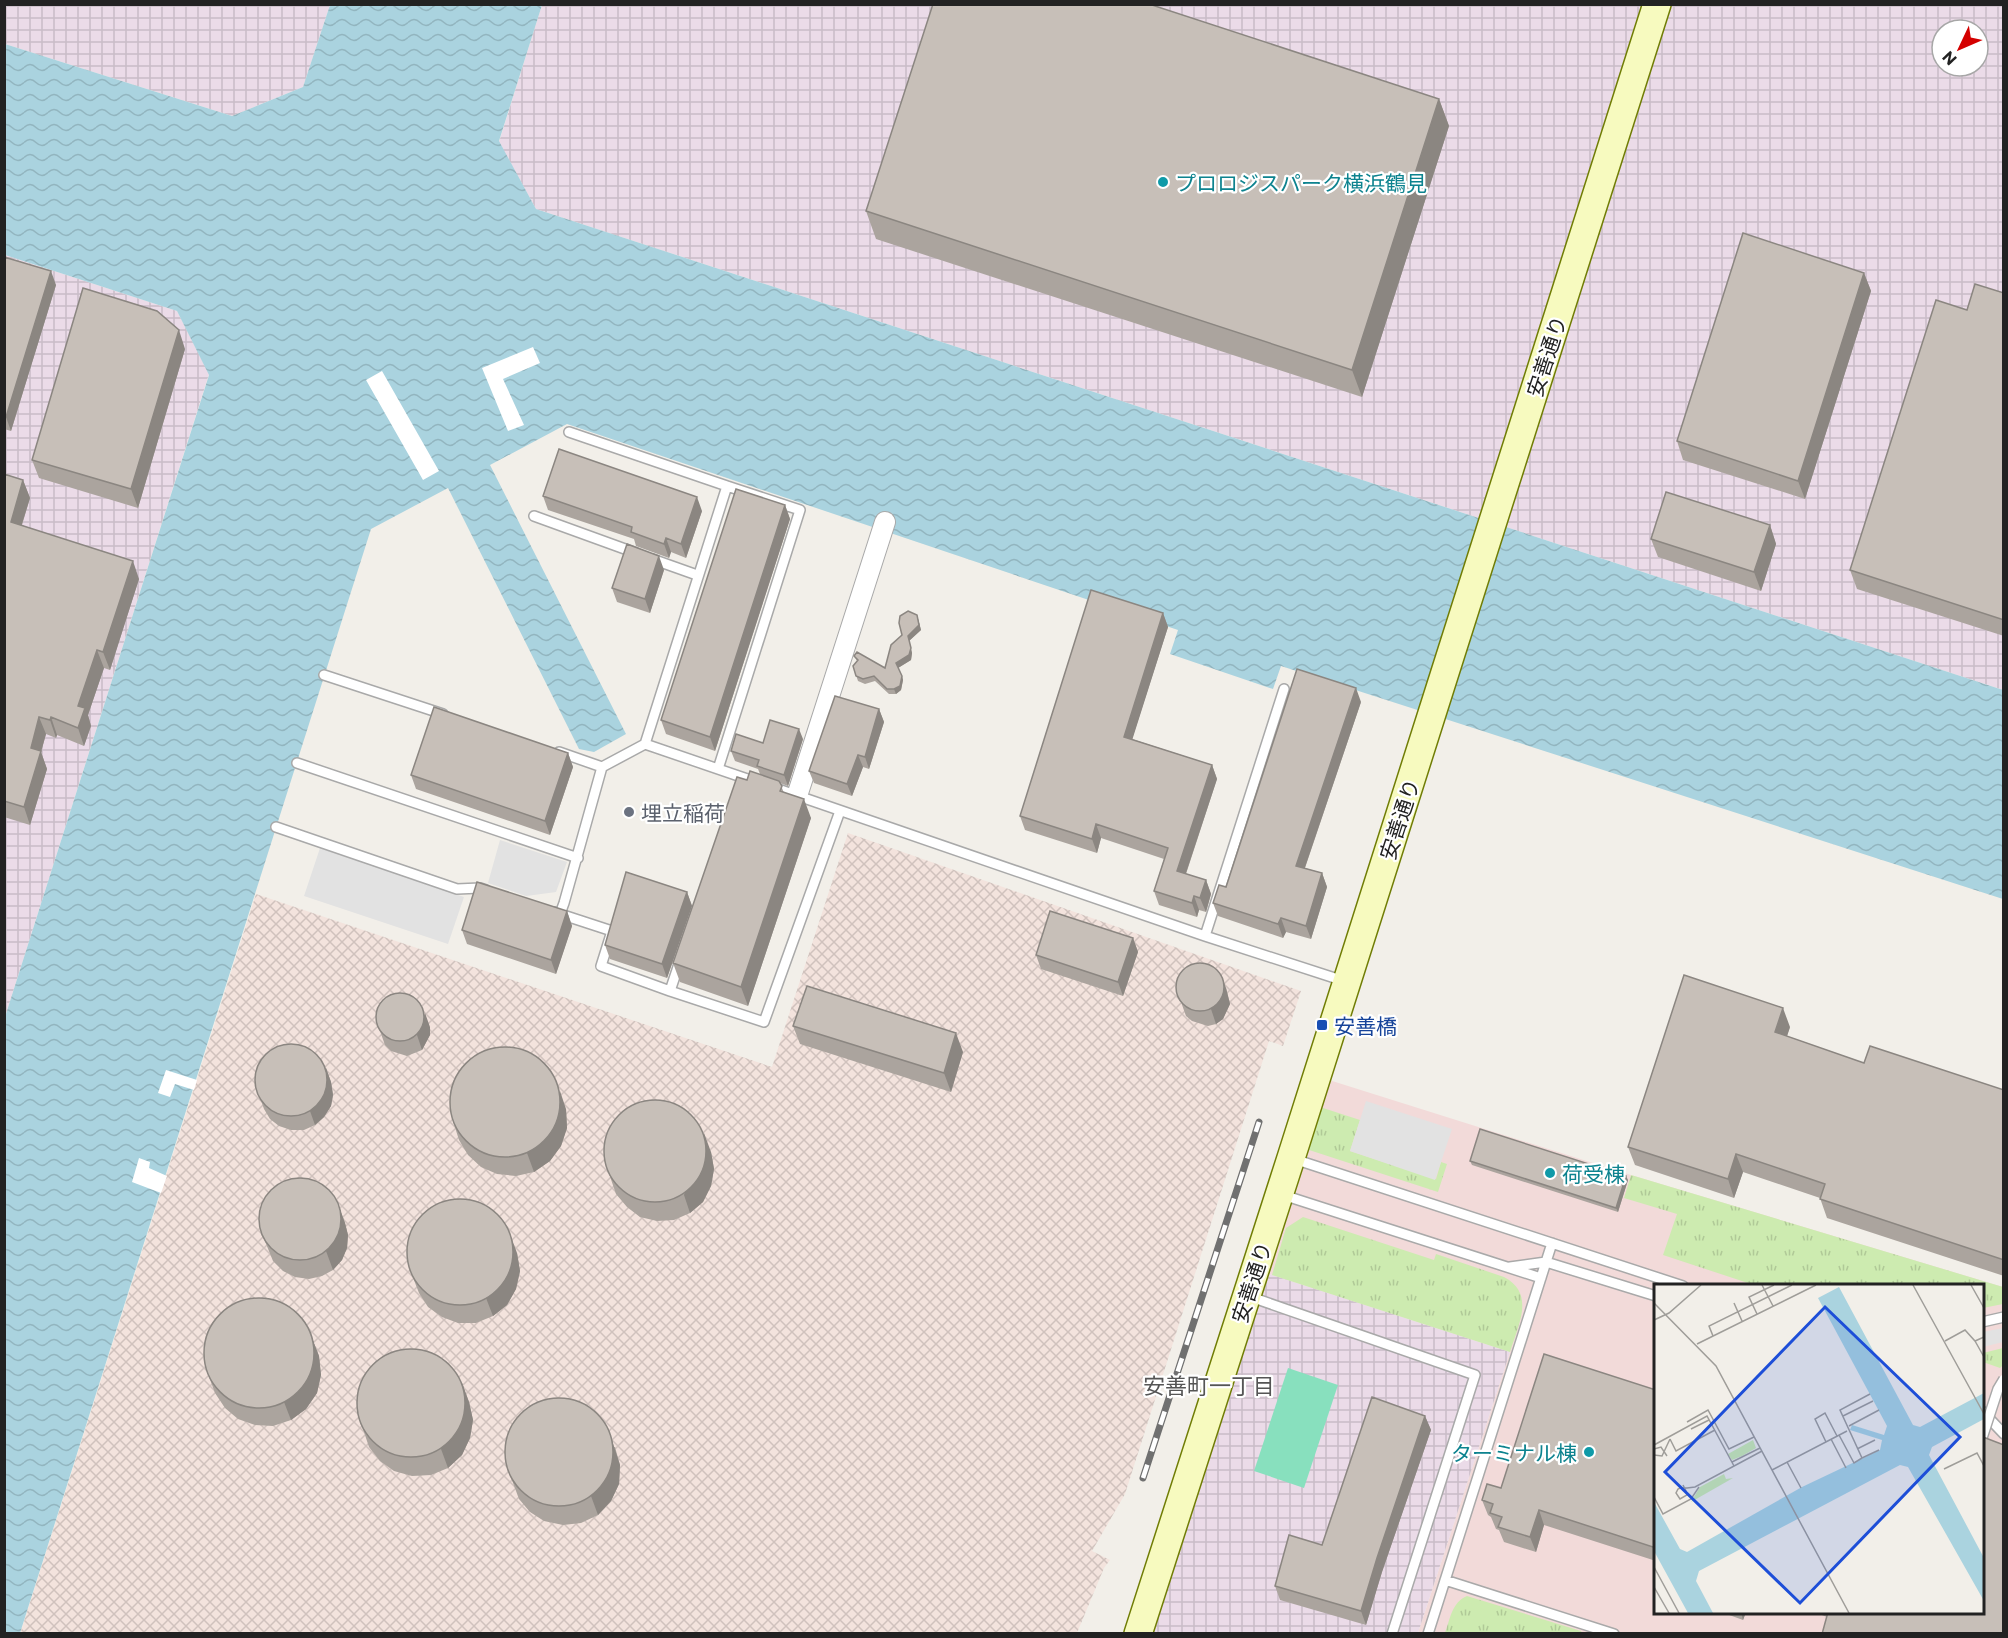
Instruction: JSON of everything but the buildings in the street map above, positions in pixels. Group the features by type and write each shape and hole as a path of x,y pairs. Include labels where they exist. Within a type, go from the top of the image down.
{"street":[{"name":"安善通り","path":"1138,1634 1280,1194 1657,4"},
{"path":"797,796 885,522"}],"lane":[{"path":"569,432 800,510 718,769"},
{"path":"546,748 602,767 645,744 727,486"},
{"path":"534,516 697,575"},
{"path":"324,675 458,719"},
{"path":"1205,936 1284,689"},
{"path":"645,744 1205,936 1347,982"},
{"path":"297,763 578,858"},
{"path":"560,914 578,858 602,767"},
{"path":"739,788 742,777"},
{"path":"548,910 612,931 601,966 764,1022 840,811"},
{"path":"276,828 457,889 480,888 491,892"},
{"path":"670,991 681,957"},
{"path":"1291,1158 1677,1284"},
{"path":"1280,1194 1541,1278"},
{"path":"1428,1634 1552,1243"},
{"path":"1508,1268 1546,1262 1654,1295"},
{"path":"1246,1296 1475,1375 1392,1634"},
{"path":"1984,1322 2004,1317"},
{"path":"1984,1435 1998,1389 2004,1379"},
{"path":"1984,1412 2004,1434"},
{"path":"1445,1580 1613,1633"}],"shaded area":[{"path":"5,5 330,5 303,87 232,116 5,44"},
{"path":"542,5 2003,5 2003,690 536,209 499,142"},
{"path":"5,255 177,311 209,374 5,1017"},
{"path":"848,833 1301,991 1283,1046 1269,1041 1125,1494 1092,1551 1110,1560 1104,1568 1077,1633 20,1634 256,894 772,1067"},
{"path":"500,840 567,862 556,892 526,896 488,883"},
{"path":"320,848 464,897 448,944 304,896"},
{"path":"1329,1080 1631,1175 2003,1287 2003,1633 1418,1633 1510,1352 1266,1273"},
{"path":"1366,1101 1452,1129 1435,1180 1350,1151"},
{"path":"1266,1273 1510,1352 1418,1633 1149,1634"},
{"path":"2003,1328 2003,1342 1984,1347 1984,1332"}],"green space":[{"path":"1320,1107 1360,1120 1350,1151 1436,1179 1441,1162 1447,1164 1438,1192 1306,1149"},
{"path":"1631,1175 2003,1287 2003,1304 1984,1308 1984,1284 1751,1284 1663,1255 1677,1214 1624,1198"},
{"path":"1303,1217 1434,1260 1436,1254 1504,1277 1520,1292 1522,1301 1520,1321 1510,1352 1272,1275 1286,1228"},
{"path":"2003,1348 2003,1365 2000,1368 1984,1362 1984,1353"},
{"path":"1288,1368 1338,1385 1304,1488 1254,1471"},
{"path":"1467,1596 1582,1633 1445,1633 1455,1607"}],"water":[{"path":"330,5 542,5 499,141 536,209 2003,690 2003,899 1281,666 1273,689 1170,654 1178,630 567,424 490,465 626,734 594,752 579,749 448,488 371,529 20,1633 5,1633 5,1017 209,375 177,311 5,255 5,44 232,116 303,87"}],"pier":[{"path":"533,347 540,363 503,379 524,425 508,431 482,368"},
{"path":"382,371 439,471 423,480 366,380"},
{"path":"166,1070 197,1080 194,1090 175,1084 170,1097 158,1093"},
{"path":"139,1158 150,1162 149,1168 167,1176 161,1193 132,1182"}],"railway":[{"path":"1143,1478 1259,1122"}],"place":[{"name":"プロロジスパーク横浜鶴見","path":"1163,182"},
{"name":"埋立稲荷","path":"629,812"},
{"name":"安善橋","path":"1322,1025"},
{"name":"荷受棟","path":"1550,1173"},
{"name":"ターミナル棟","path":"1589,1452"}],"district":[{"name":"安善町一丁目","path":"1209,1385"}]}
